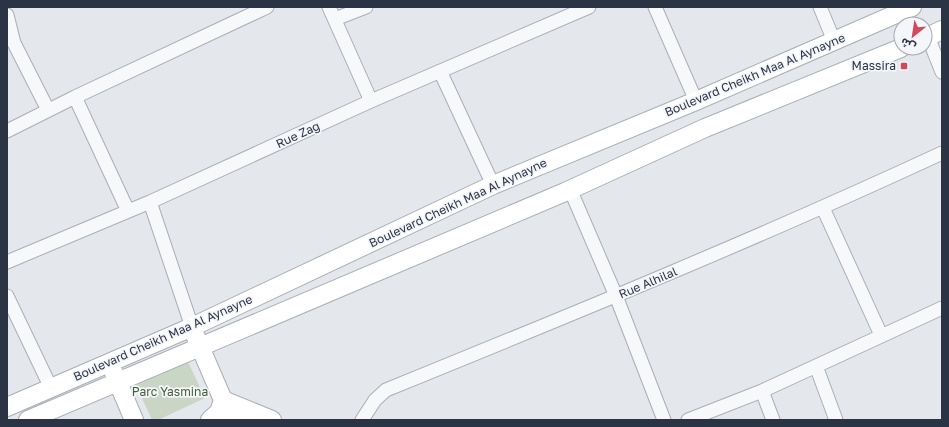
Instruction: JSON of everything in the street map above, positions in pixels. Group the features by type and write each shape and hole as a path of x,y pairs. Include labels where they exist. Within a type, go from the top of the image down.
{"main road":[{"name":"Boulevard Cheikh Maa Al Aynayne","path":"7,407 192,327 492,185 696,101 912,7"},
{"name":"Boulevard Cheikh Maa Al Aynayne","path":"28,420 119,383 199,346 570,189 705,128 893,51"},
{"path":"192,327 218,405 239,420"},
{"path":"108,363 119,383 134,420"},
{"path":"218,405 272,420"}],"street":[{"path":"7,131 75,97 267,7"},
{"path":"329,7 371,101"},
{"path":"335,20 366,7"},
{"path":"655,7 696,101"},
{"path":"820,7 834,41"},
{"name":"Rue Zag","path":"7,262 150,202 371,101 586,8"},
{"path":"7,15 9,34 48,110"},
{"path":"933,39 942,72"},
{"path":"440,71 492,185"},
{"path":"75,97 128,211"},
{"name":"Rue Alhilal","path":"362,420 375,400 386,390 616,296 823,208 942,153"},
{"path":"570,189 616,296 664,420"},
{"path":"150,202 192,327"},
{"path":"823,208 881,335"},
{"path":"7,296 51,388"},
{"path":"688,420 762,391 942,308"},
{"path":"816,366 836,420"},
{"path":"762,391 774,420"}],"green space":[{"name":"Parc Yasmina","path":"188,362 205,398 158,420 152,420 136,385"}],"place":[{"name":"Massira","path":"904,66"}]}
